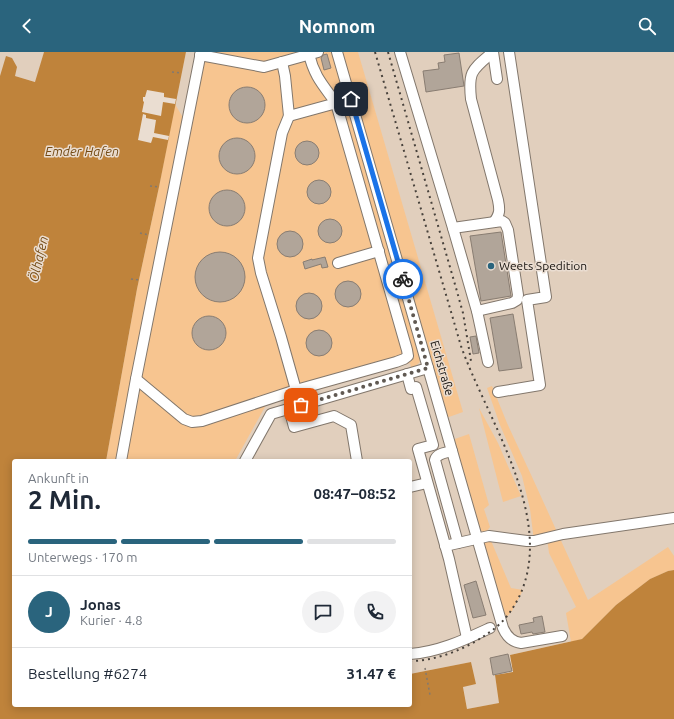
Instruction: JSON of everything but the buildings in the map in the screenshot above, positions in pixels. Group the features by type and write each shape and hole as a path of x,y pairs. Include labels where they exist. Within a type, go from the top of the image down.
{"street":[{"name":"Eichstraße","path":"337,52 504,628 508,637 517,643 533,642 562,636"},
{"path":"400,52 477,311 488,362"},
{"path":"493,52 474,68 470,76 470,87 471,99 500,209 498,217 494,222"},
{"path":"493,52 497,79"},
{"path":"498,392 540,385 527,300 546,297 508,52"},
{"path":"121,459 136,379 200,53 264,67 314,53 312,66 318,80 336,103 408,350 408,356 396,362 296,390 202,421 192,422 184,419 136,379"},
{"path":"282,62 289,116 282,133 258,258 296,390"},
{"path":"289,116 351,99"},
{"path":"453,228 502,221 505,223 508,230 518,295 517,300 512,303 477,311"},
{"path":"338,263 379,251"},
{"path":"245,459 271,414 428,368"},
{"path":"407,374 411,389 416,387 433,445 418,449 449,559 467,638"},
{"path":"290,408 294,427 334,416 351,425 358,459"},
{"path":"452,451 438,455 435,457 435,460 458,543"},
{"path":"412,487 427,483"},
{"path":"445,546 489,536 534,541 563,534 674,518"},
{"path":"412,654 430,652 490,628"}],"path":[{"path":"172,72 181,74"},
{"path":"150,186 159,187"},
{"path":"140,233 149,235"},
{"path":"131,279 139,280"},
{"path":"425,668 430,695"}],"shaded area":[{"path":"0,52 44,52 36,82 15,76 0,76"},
{"path":"186,52 674,52 674,570 650,579 616,605 582,639 510,655 512,671 495,675 500,703 467,709 463,686 476,684 471,662 412,674 412,459 106,459"},
{"path":"201,52 337,52 346,94 340,106 348,109 419,349 420,361 411,368 410,363 266,405 236,459 106,459 137,289 175,104 186,123"},
{"path":"338,52 358,52 463,412 446,418"},
{"path":"492,386 507,423 588,600 668,547 674,556 674,570 650,579 616,605 582,639 571,642 566,613 576,607 549,553 547,538 534,541 530,509 522,476 500,425 487,388"},
{"path":"479,408 498,443 521,496 503,502"},
{"path":"469,434 489,505 484,509 490,527 487,531 483,532 478,528 452,440"},
{"path":"489,536 511,588 523,590 512,611 502,622 482,544"}],"water":[{"name":"Emder Hafen","path":"44,52 186,52 137,289 106,459 12,459 12,707 412,707 412,674 471,662 476,684 463,687 467,709 499,703 495,675 513,672 510,655 582,639 616,605 650,579 674,570 674,719 0,719 0,76 6,56 12,58 17,67 15,76 35,82"}],"pier":[{"path":"147,90 164,93 164,97 176,99 175,104 163,102 161,116 142,112 144,102 143,97 145,97"},
{"path":"143,114 146,115 146,118 156,120 154,133 169,136 168,140 153,137 151,143 138,140"}],"railway":[{"path":"375,52 461,346 514,471 524,504 530,537 528,568 518,599 512,610 501,623 492,631 470,645 430,659 412,661"},
{"path":"388,52 463,313 471,361"}],"way so far":[{"path":"301,405 428,368 403,279"}],"place":[{"name":"Weets Spedition","path":"491,266"}],"route":[{"path":"351,99 403,279"}],"water label":[{"name":"Ölhafen","path":"38,259"}]}
